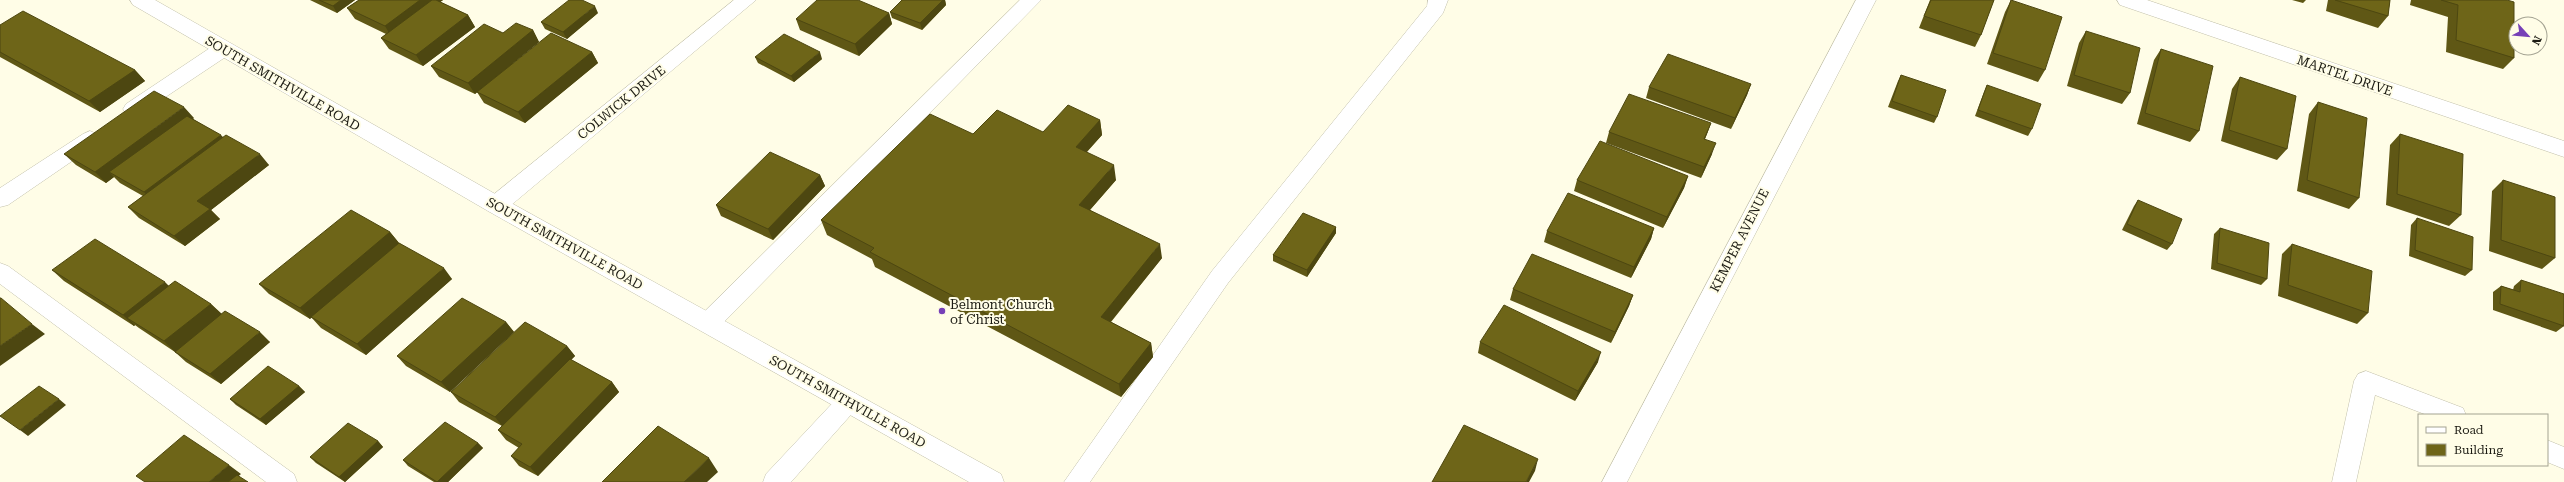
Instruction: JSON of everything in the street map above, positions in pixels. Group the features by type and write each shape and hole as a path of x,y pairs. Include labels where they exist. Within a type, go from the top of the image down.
{"street":[{"name":"SOUTH SMITHVILLE ROAD","path":"140,0 496,205 992,482"},
{"name":"COLWICK DRIVE","path":"496,205 746,0"},
{"path":"708,323 1030,0"},
{"path":"1076,482 1220,277 1436,8 1438,0"},
{"name":"KEMPER AVENUE","path":"1614,482 1866,0"},
{"name":"MARTEL DRIVE","path":"2128,0 2564,149"},
{"path":"0,199 223,48"},
{"path":"0,272 285,482"},
{"path":"2344,482 2366,381 2451,414"},
{"path":"775,482 849,401"},
{"path":"2548,452 2564,458"}],"building":[{"path":"319,0 341,0 333,6"},
{"path":"359,0 420,0 385,26 347,8"},
{"path":"432,0 436,0 468,15 416,55 381,38"},
{"path":"569,0 582,0 595,6 563,32 541,22"},
{"path":"817,0 858,0 889,13 855,44 796,19"},
{"path":"902,0 943,0 920,23 890,12"},
{"path":"1931,0 1994,0 1981,35 1924,16"},
{"path":"2011,0 2062,17 2045,70 1993,53"},
{"path":"2335,0 2390,0 2388,16"},
{"path":"2441,0 2507,0 2514,2 2514,16 2508,16 2508,56 2514,56 2514,58 2456,40 2458,5"},
{"path":"23,11 135,70 89,101 0,52 0,25"},
{"path":"516,23 533,30 468,83 431,66 484,24 503,33"},
{"path":"2086,31 2140,48 2130,93 2074,75"},
{"path":"551,33 592,52 518,112 477,92"},
{"path":"784,34 820,52 791,76 755,57"},
{"path":"2161,49 2213,66 2199,131 2145,113"},
{"path":"1668,54 1751,84 1735,118 1649,87"},
{"path":"1901,75 1946,90 1937,117 1892,101"},
{"path":"2240,77 2296,96 2287,149 2229,130"},
{"path":"1987,85 2041,104 2032,129 1978,110"},
{"path":"154,91 184,107 95,172 64,154"},
{"path":"1629,94 1711,123 1704,139 1716,143 1704,167 1609,132"},
{"path":"2318,102 2367,118 2359,198 2307,180"},
{"path":"1068,105 1100,120 1076,147 1114,165 1079,205 1160,244 1101,317 1151,343 1119,384 870,252 874,248 821,220 930,114 973,134 997,110 1043,132"},
{"path":"187,116 221,135 144,192 109,172"},
{"path":"2400,134 2463,154 2461,215 2397,194"},
{"path":"226,135 260,154 197,201 210,209 174,236 128,207"},
{"path":"1600,141 1688,176 1667,217 1577,180"},
{"path":"770,152 820,175 768,229 716,205"},
{"path":"2503,180 2555,197 2555,258 2501,240"},
{"path":"1568,193 1654,228 1634,267 1547,231"},
{"path":"2138,200 2182,219 2172,244 2127,224"},
{"path":"351,210 390,232 300,308 259,284"},
{"path":"1303,213 1336,227 1307,270 1273,255"},
{"path":"2417,218 2473,237 2472,270 2415,250"},
{"path":"2220,228 2269,243 2267,279 2217,263"},
{"path":"95,239 165,282 123,315 52,270"},
{"path":"399,243 444,268 357,344 311,317"},
{"path":"2292,244 2372,271 2368,313 2288,285"},
{"path":"1532,254 1633,295 1615,332 1513,289"},
{"path":"2521,280 2564,294 2564,326 2500,304 2501,286 2520,292"},
{"path":"175,281 211,304 164,341 127,318"},
{"path":"0,298 32,324 0,346"},
{"path":"462,298 506,322 441,382 397,356"},
{"path":"1504,305 1601,352 1578,391 1480,342"},
{"path":"225,311 260,332 210,374 175,352"},
{"path":"525,322 567,346 495,417 451,392"},
{"path":"570,359 612,382 530,467 511,456 522,444 498,430"},
{"path":"268,366 299,386 260,419 230,399"},
{"path":"39,386 59,399 20,430 0,416"},
{"path":"445,422 478,443 437,482 403,460"},
{"path":"348,423 378,441 339,477 310,457"},
{"path":"1464,425 1538,459 1526,482 1432,482"},
{"path":"658,426 709,458 684,482 602,482"},
{"path":"184,435 229,465 209,482 145,482 136,476"},
{"path":"237,475 248,482 228,482"}],"place":[{"name":"Belmont Church of Christ","path":"942,311"}]}
